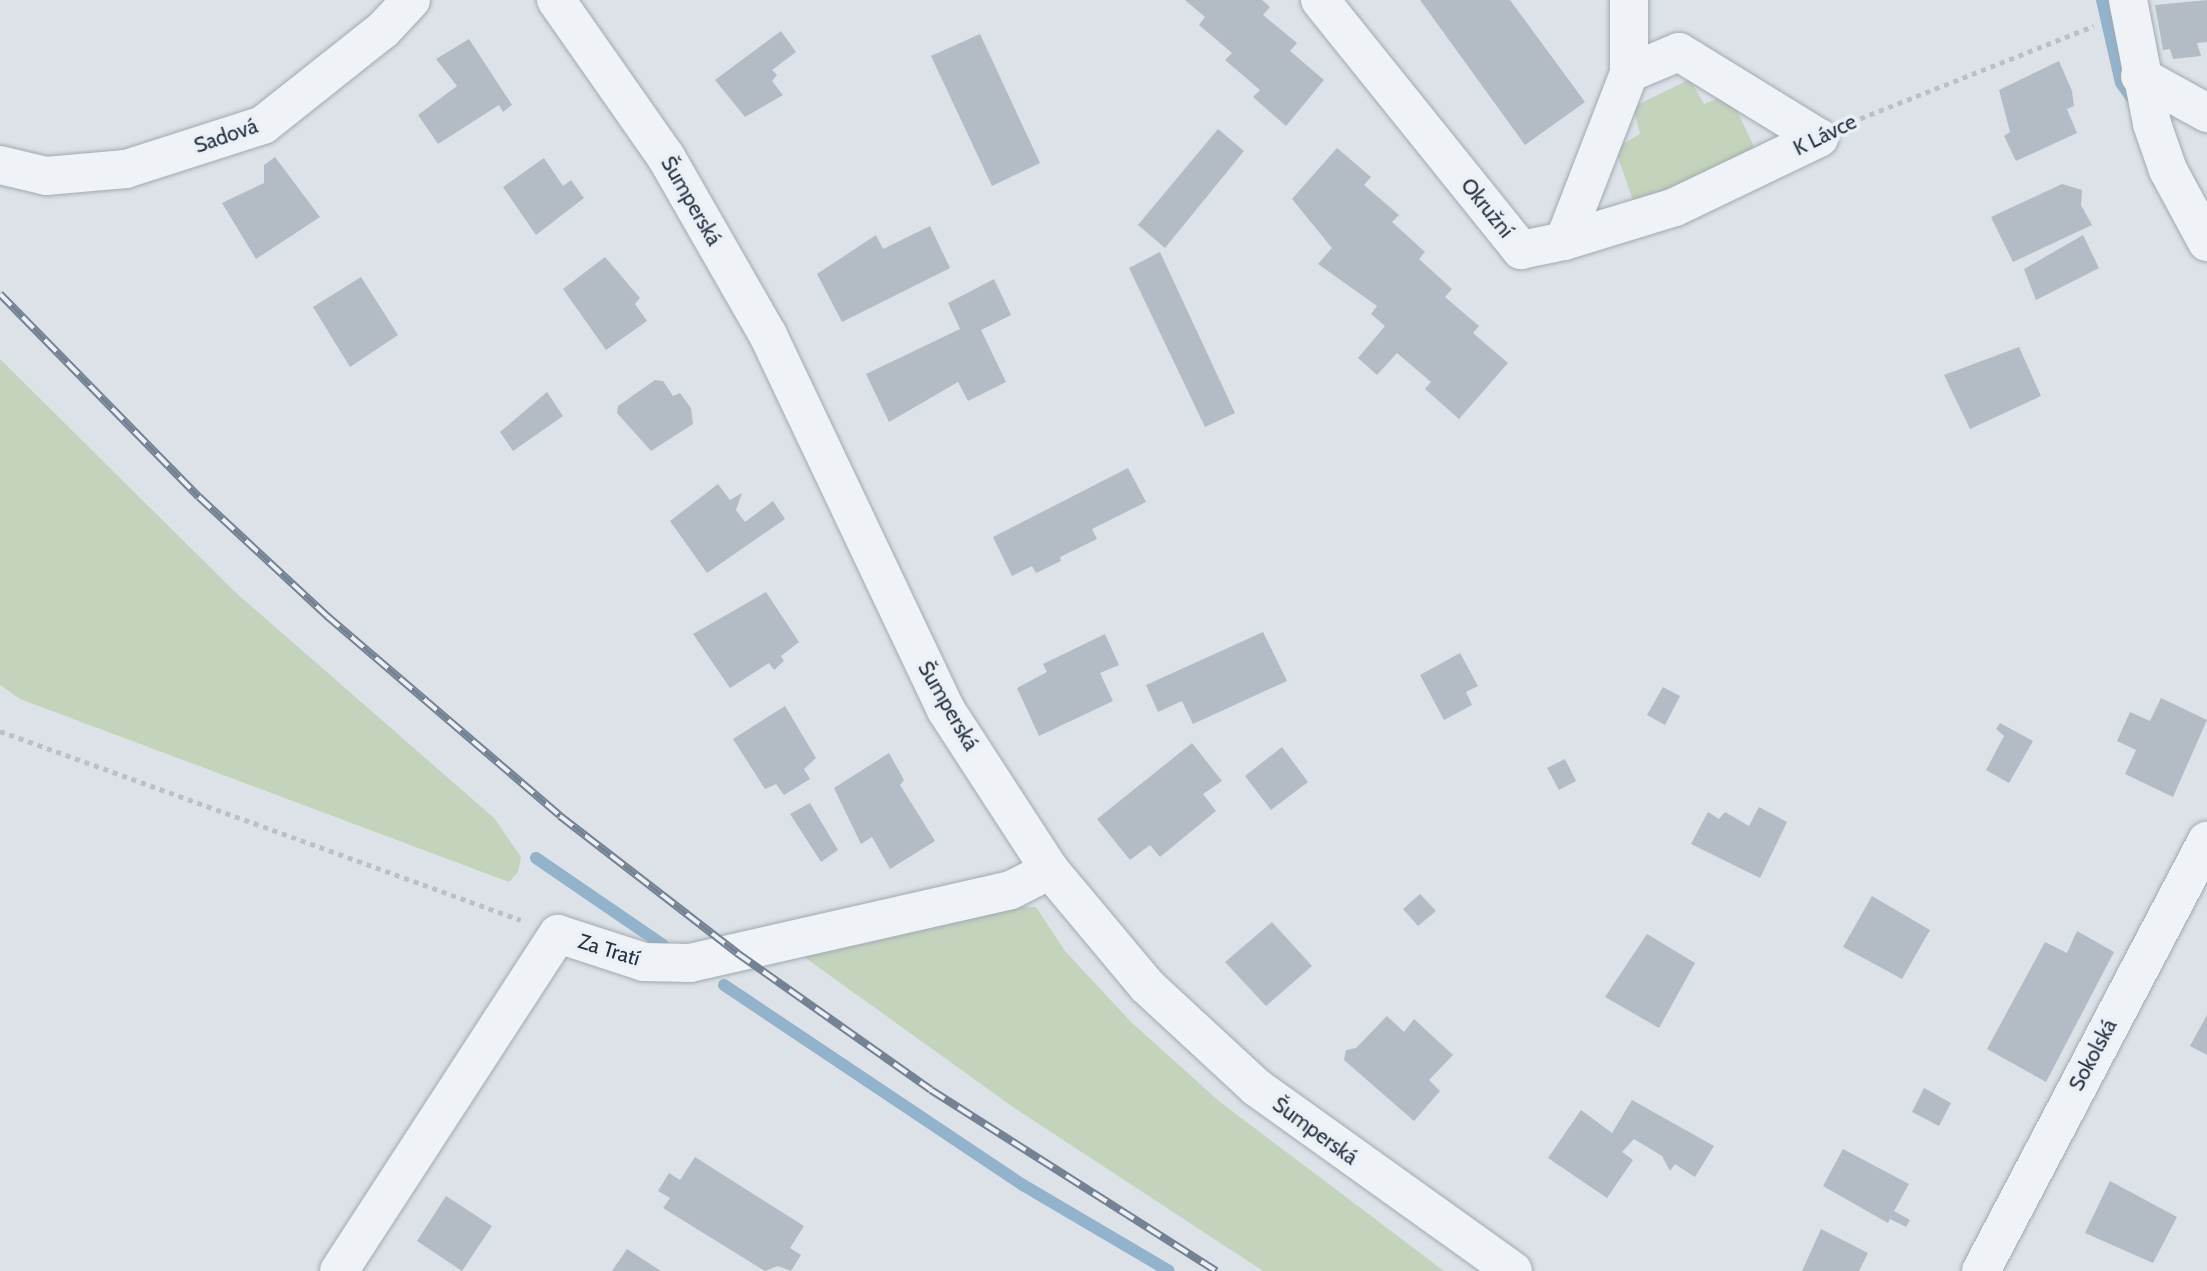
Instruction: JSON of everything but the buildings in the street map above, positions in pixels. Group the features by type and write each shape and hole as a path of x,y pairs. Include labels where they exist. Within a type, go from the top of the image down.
{"street":[{"name":"Sadová","path":"0,164 46,176 126,169 263,125 383,30 411,0"},
{"name":"Šumperská","path":"556,0 666,157 768,335 946,710 1050,870 1147,986 1256,1087 1513,1271"},
{"name":"Okružní","path":"1320,0 1521,250 1564,241"},
{"path":"1564,241 1629,73 1629,0"},
{"path":"2128,0 2145,97 2168,170 2207,242"},
{"path":"1629,73 1679,52 1819,138"},
{"path":"2145,97 2207,113"},
{"name":"K Lávce","path":"1564,241 1675,207 1819,138"},
{"name":"Sokolská","path":"1981,1271 2207,841"},
{"name":"Za Tratí","path":"339,1271 558,934 644,962 690,963 1011,890 1050,870"}],"path":[{"name":"K Lávce","path":"1819,138 1887,106 2086,29"},
{"path":"0,731 558,934"}],"green space":[{"path":"1690,79 1704,104 1729,94 1758,155 1637,213 1615,148 1640,134 1633,107"},
{"path":"0,359 235,592 494,818 521,857 518,872 509,882 20,699 0,685"},
{"path":"1017,906 1036,907 1065,951 1131,1022 1220,1102 1444,1271 1263,1271 1013,1107 800,954 873,942"}],"waterway":[{"path":"2102,0 2121,83 2134,101"},
{"path":"536,858 663,945"},
{"path":"724,985 1023,1185 1169,1271"}],"railway":[{"path":"0,294 199,497 327,616 560,816 737,953 931,1090 1216,1271"}]}
